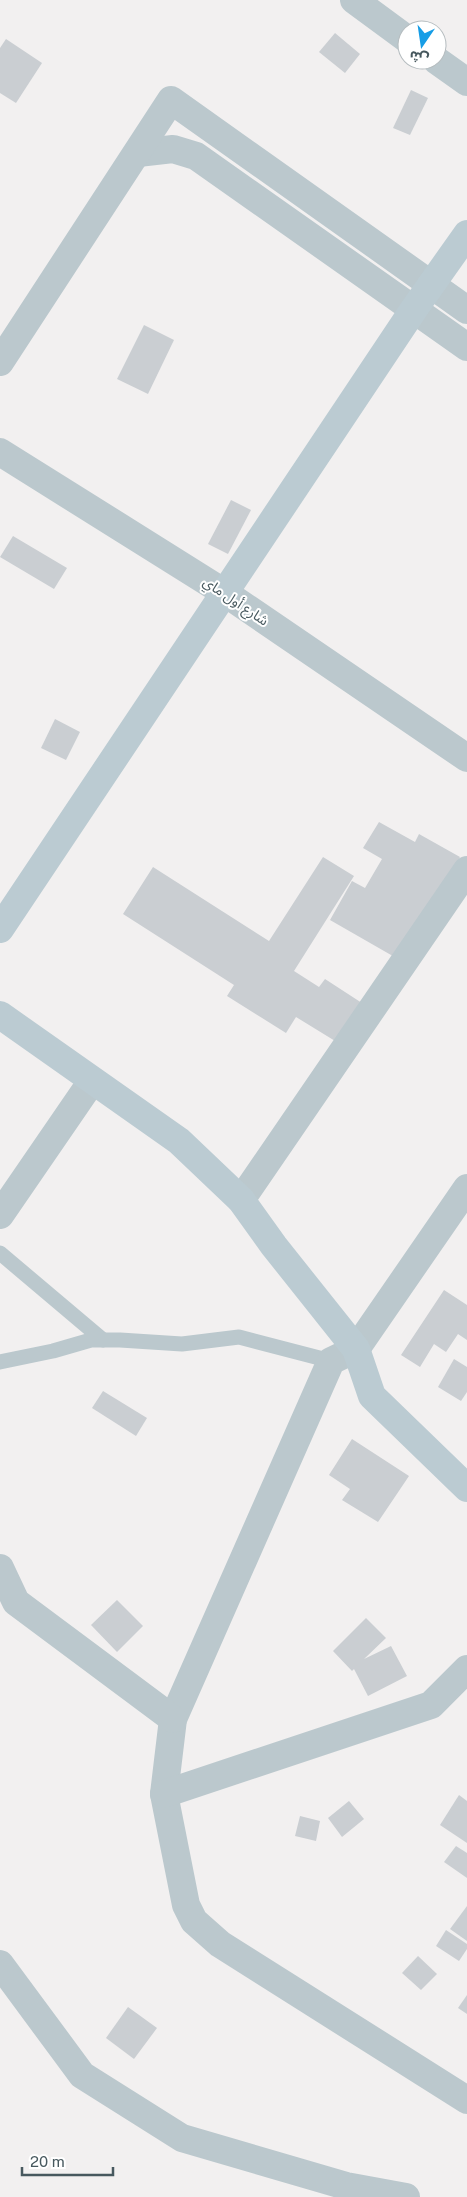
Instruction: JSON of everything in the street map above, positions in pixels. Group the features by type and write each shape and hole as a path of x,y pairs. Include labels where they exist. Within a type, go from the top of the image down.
{"street":[{"path":"354,0 397,32"},
{"path":"447,68 467,82"},
{"path":"0,362 171,100 467,310"},
{"path":"138,153 173,149 196,156 467,347"},
{"path":"0,929 414,310 467,234"},
{"name":"شارع أول ماي","path":"0,452 225,592 467,758"},
{"path":"241,1200 467,870"},
{"path":"0,1016 179,1141 241,1200 274,1246 356,1349 372,1396 467,1488"},
{"path":"0,1215 92,1081"},
{"path":"467,1188 356,1349 331,1361 173,1719 164,1794 186,1905 194,1921 220,1944 467,2100"},
{"path":"0,1568 16,1602 173,1719"},
{"path":"164,1794 431,1705 467,1669"},
{"path":"0,1964 82,2075 182,2138 346,2186 406,2197"}],"lane":[{"path":"0,1253 102,1340"},
{"path":"0,1362 53,1351 91,1340 182,1344 239,1337 331,1361"}],"building":[{"path":"335,33 360,54 345,73 319,52"},
{"path":"6,39 42,63 16,103 0,93 0,48"},
{"path":"411,90 428,98 410,135 393,128"},
{"path":"144,325 174,340 148,394 117,379"},
{"path":"231,500 251,510 228,554 208,544"},
{"path":"13,536 67,568 54,589 0,557"},
{"path":"55,719 80,732 66,760 41,748"},
{"path":"379,822 415,842 419,834 460,857 398,959 330,920 352,881 365,888 382,859 363,848"},
{"path":"323,857 354,876 294,971 319,987 325,979 365,1005 340,1044 296,1017 286,1033 227,996 234,985 123,914 153,867 269,941"},
{"path":"444,1290 467,1305 467,1340 458,1334 446,1352 434,1344 420,1367 401,1355"},
{"path":"454,1359 467,1367 467,1392 461,1401 438,1387"},
{"path":"103,1391 147,1418 136,1436 92,1408"},
{"path":"352,1439 409,1476 378,1522 342,1500 350,1489 329,1475"},
{"path":"117,1600 143,1626 117,1652 91,1625"},
{"path":"366,1618 386,1638 364,1659 391,1646 407,1676 368,1696 354,1669 352,1671 333,1651"},
{"path":"459,1795 467,1801 467,1843 440,1825"},
{"path":"349,1801 364,1819 342,1837 328,1818"},
{"path":"300,1816 320,1821 316,1841 295,1836"},
{"path":"456,1846 467,1853 467,1878 444,1862"},
{"path":"467,1906 467,1941 450,1929"},
{"path":"446,1930 467,1944 467,1949 459,1961 436,1946"},
{"path":"418,1956 437,1974 421,1990 402,1973"},
{"path":"467,1995 467,2014 458,2008"},
{"path":"128,2007 157,2028 134,2059 106,2038"}]}
